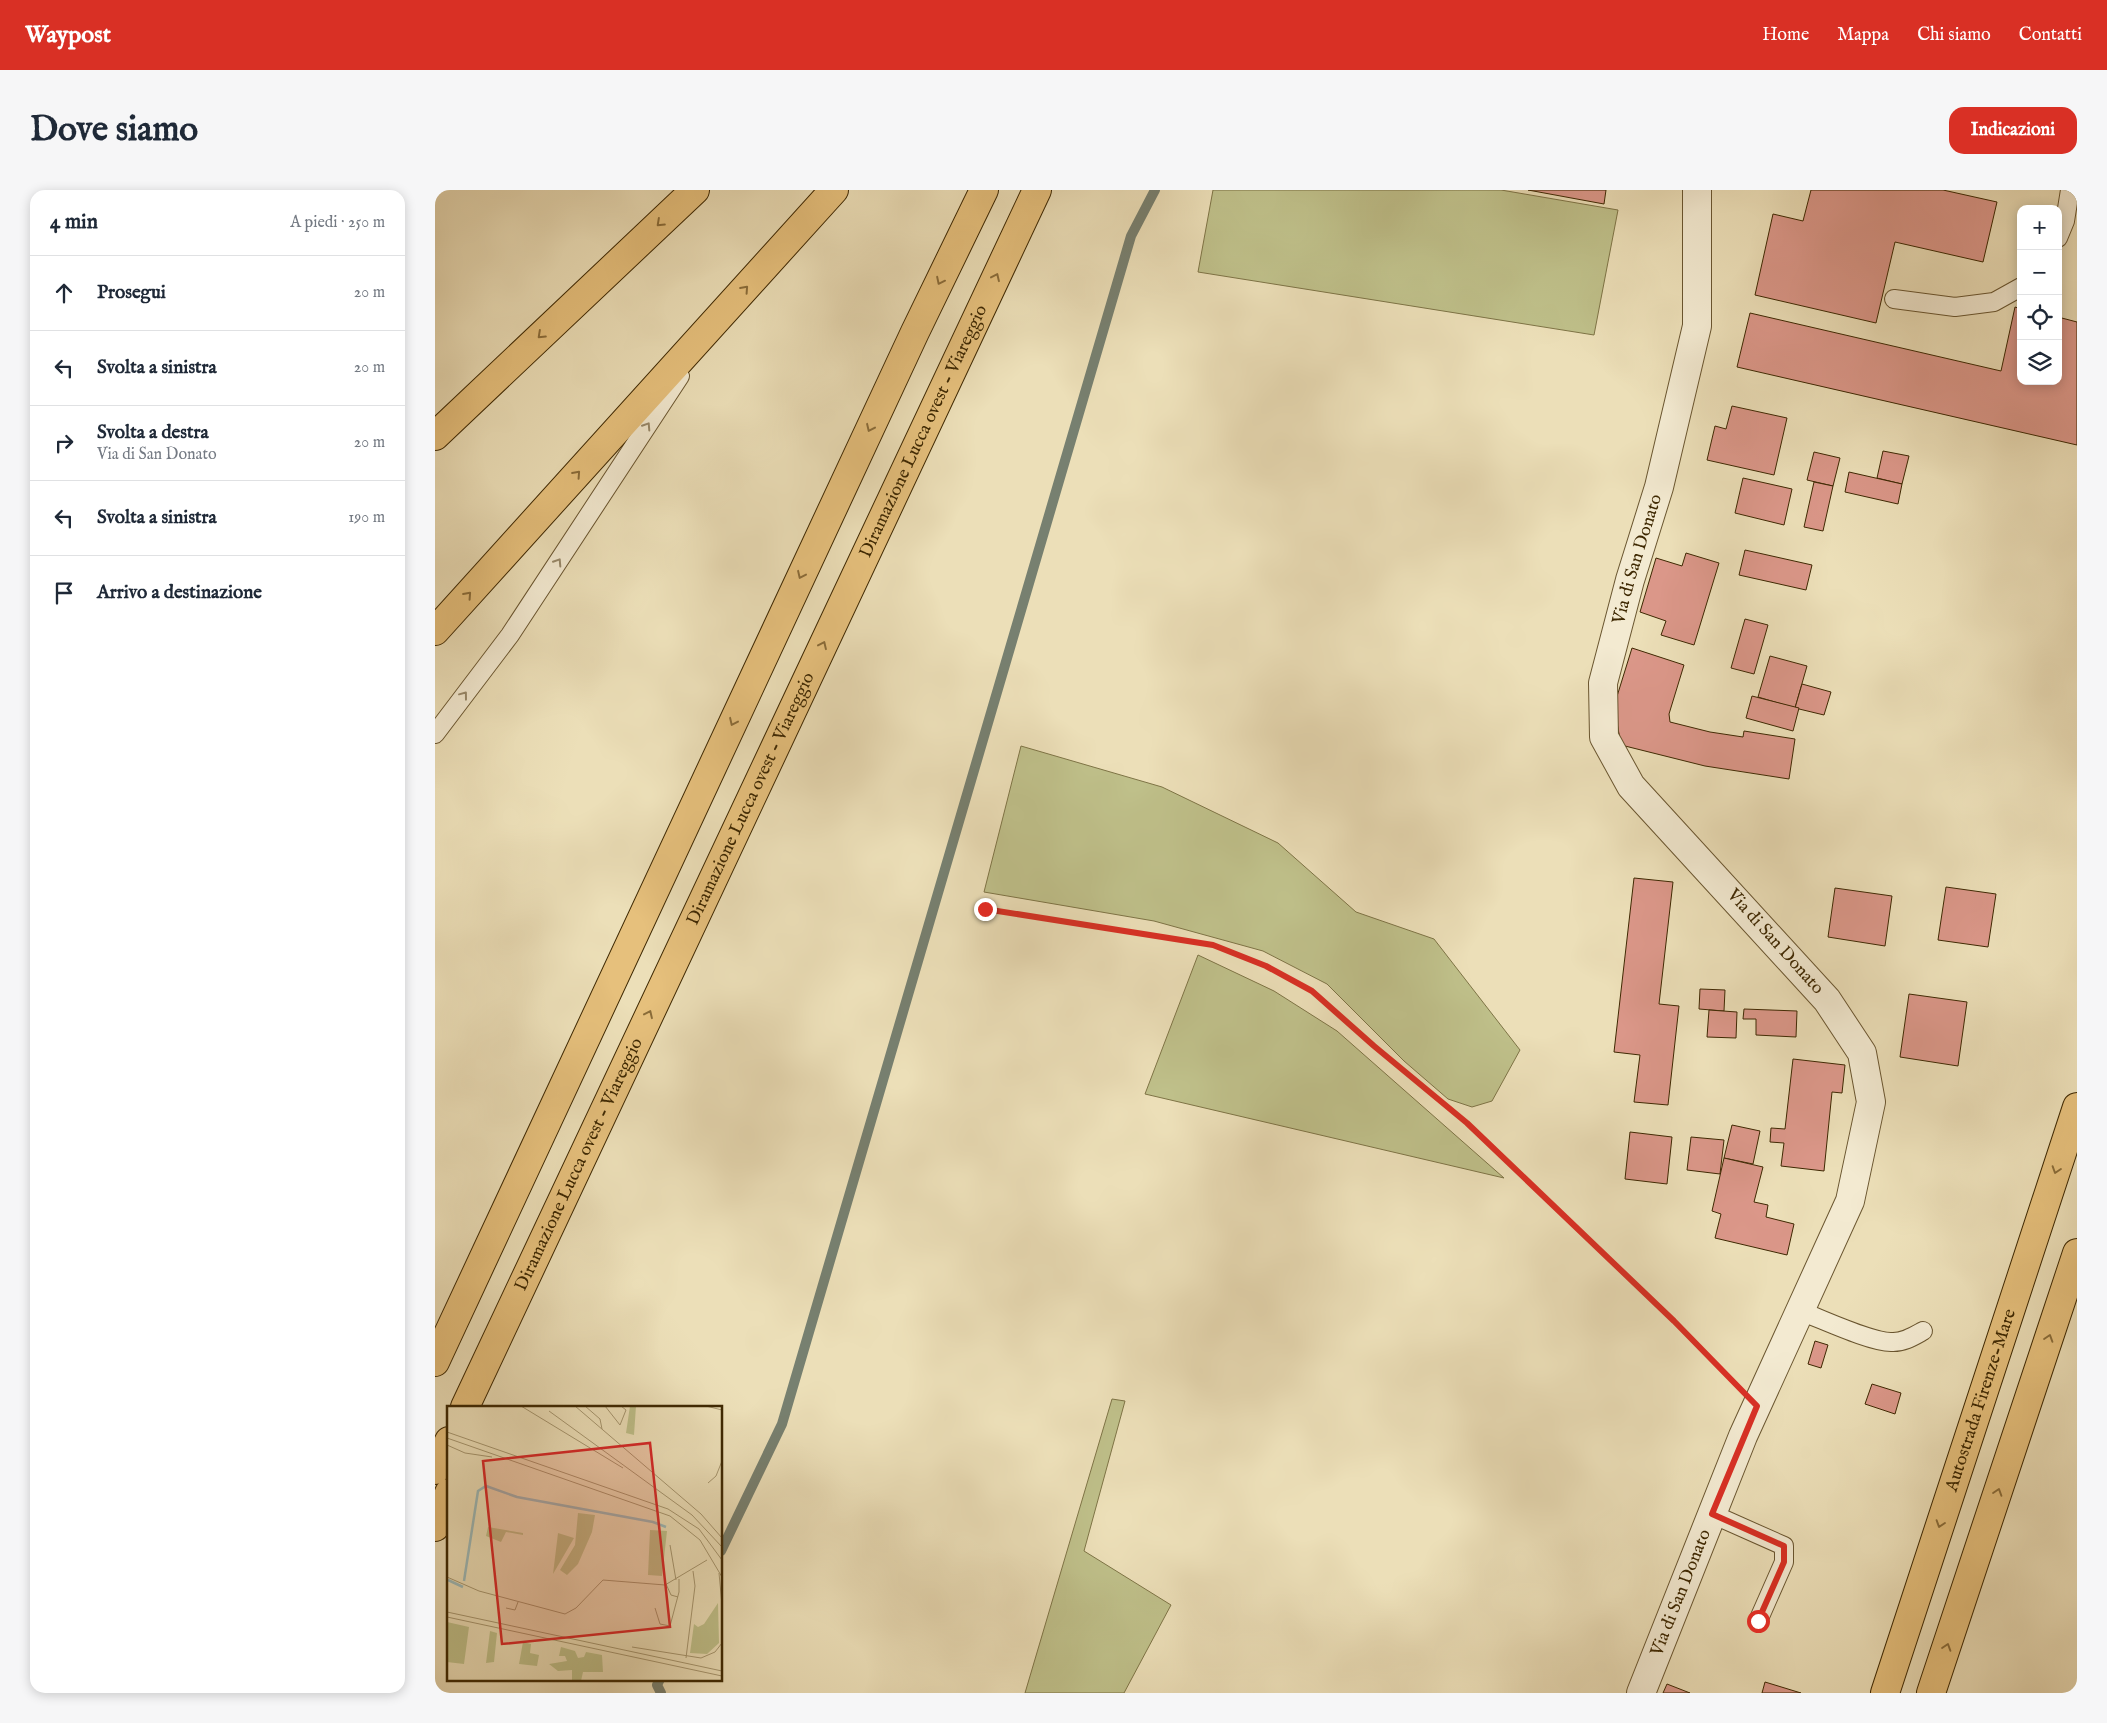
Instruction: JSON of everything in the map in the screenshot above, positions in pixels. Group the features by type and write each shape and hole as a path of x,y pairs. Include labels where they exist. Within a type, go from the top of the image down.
{"highway":[{"path":"435,436 695,190"},
{"path":"435,631 834,190"},
{"path":"435,1362 915,332 984,190"},
{"name":"Diramazione Lucca ovest - Viareggio","path":"465,1406 1037,190"},
{"path":"484,1406 607,1104"},
{"name":"Autostrada Firenze-Mare","path":"1885,1693 2077,1108"},
{"path":"1931,1693 2077,1253"},
{"path":"435,1470 447,1445"},
{"path":"435,1527 447,1498"}],"street":[{"name":"Via di San Donato","path":"1641,1693 1757,1406 1850,1201 1871,1102 1862,1053 1827,1000 1631,786 1604,737 1603,683 1659,487 1697,326 1697,190"}],"lane":[{"path":"2062,228 2065,221 2069,190"},
{"path":"1894,299 1955,307 1994,302 2017,290"},
{"path":"435,734 510,635 717,320"},
{"path":"1800,1311 1877,1340 1892,1342 1909,1339 1923,1331"},
{"path":"1712,1514 1784,1546 1784,1562 1758,1621"}],"path":[{"path":"985,909 1213,945 1266,966 1312,991 1474,1130 1674,1321 1757,1406"}],"green space":[{"path":"1213,190 1501,190 1618,210 1594,335 1198,272"},
{"path":"1021,746 1162,787 1278,843 1356,912 1434,939 1520,1050 1492,1101 1472,1107 1448,1099 1404,1061 1327,984 1263,951 1154,921 984,892"},
{"path":"1198,955 1274,991 1337,1031 1504,1178 1145,1094"},
{"path":"1112,1399 1125,1401 1084,1551 1171,1605 1124,1693 1025,1693"}],"building":[{"path":"1528,190 1606,190 1604,204"},
{"path":"1811,190 1943,190 1997,202 1983,262 1895,242 1876,323 1755,295 1773,214 1803,221"},
{"path":"2015,307 2017,308 2017,385 2062,385 2062,318 2077,322 2077,445 1737,367 1750,313 2001,371"},
{"path":"1732,406 1787,418 1774,475 1707,460 1715,426 1726,429"},
{"path":"1883,451 1909,456 1902,484 1877,478"},
{"path":"1814,452 1840,458 1833,486 1807,480"},
{"path":"1849,472 1902,484 1898,504 1845,492"},
{"path":"1743,478 1792,489 1784,525 1735,513"},
{"path":"1814,482 1833,486 1823,531 1804,527"},
{"path":"1745,550 1812,565 1806,590 1739,575"},
{"path":"1686,553 1719,563 1694,645 1661,635 1666,621 1640,612 1656,558 1682,566"},
{"path":"1745,619 1768,625 1754,674 1731,668"},
{"path":"1632,648 1684,665 1669,714 1670,722 1710,732 1743,737 1744,731 1795,739 1789,779 1705,766 1621,745 1614,706"},
{"path":"1770,656 1807,666 1795,708 1758,697"},
{"path":"1802,684 1831,692 1824,715 1795,708"},
{"path":"1752,696 1799,708 1793,731 1746,718"},
{"path":"1634,878 1673,882 1659,1004 1679,1006 1668,1105 1634,1102 1640,1055 1614,1052"},
{"path":"1946,887 1996,894 1988,947 1938,940"},
{"path":"1835,888 1892,896 1885,946 1828,937"},
{"path":"1700,989 1725,990 1724,1011 1699,1009"},
{"path":"1909,994 1967,1002 1958,1066 1900,1057"},
{"path":"1744,1009 1797,1011 1796,1037 1756,1035 1756,1019 1743,1019"},
{"path":"1709,1010 1737,1012 1736,1038 1707,1037"},
{"path":"1793,1059 1845,1065 1842,1093 1832,1092 1824,1171 1781,1166 1784,1143 1770,1142 1771,1128 1785,1129"},
{"path":"1732,1125 1760,1131 1753,1164 1724,1158"},
{"path":"1630,1132 1672,1137 1667,1184 1625,1179"},
{"path":"1691,1137 1724,1140 1720,1174 1687,1170"},
{"path":"1724,1158 1763,1167 1754,1202 1768,1205 1766,1217 1794,1224 1787,1255 1715,1238 1721,1214 1712,1211"},
{"path":"1815,1341 1828,1345 1821,1368 1808,1364"},
{"path":"1872,1384 1901,1393 1895,1414 1865,1404"},
{"path":"1765,1682 1801,1693 1762,1693"},
{"path":"1667,1684 1690,1693 1663,1693"}],"waterway":[{"path":"723,1547 782,1424 1131,236 1155,190"},
{"path":"660,1680 657,1685 661,1693"}],"route":[{"path":"985,909 1213,945 1266,966 1312,991 1374,1046 1467,1123 1674,1321 1757,1406 1712,1514 1784,1546 1784,1562 1758,1621"}]}
